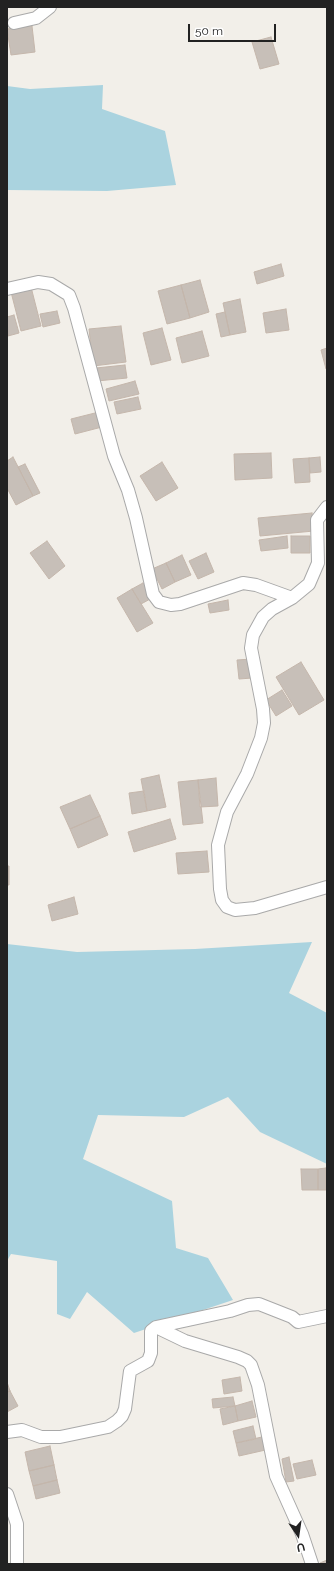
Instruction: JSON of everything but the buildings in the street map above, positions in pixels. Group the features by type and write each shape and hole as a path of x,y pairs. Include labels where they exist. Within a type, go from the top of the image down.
{"street":[{"path":"14,23 36,18 50,7"},
{"path":"7,289 38,282 51,284 62,289 69,295 74,308 114,456 128,490 136,518 153,594 159,602 171,606 243,584 256,585 292,598"},
{"path":"327,508 317,520 318,563 309,584 292,598 272,609 263,617 253,635 251,648 263,709 264,723 261,738 247,774 227,812 218,845 220,889 222,900 227,907 235,910 246,910 327,887"},
{"path":"7,1432 22,1430 41,1436 60,1437 108,1427 117,1422 125,1409 130,1371 148,1361 151,1353 151,1331 156,1327 230,1311 248,1305 259,1304 292,1317 298,1322 327,1316"},
{"path":"156,1327 185,1341 238,1357 247,1361 251,1365 258,1385 276,1476 302,1534 312,1564"},
{"path":"7,1494 17,1524 17,1564"}],"water":[{"path":"103,85 102,109 165,131 176,185 107,191 7,190 7,86 30,89"},
{"path":"312,942 289,993 327,1013 327,1164 260,1132 228,1097 184,1117 98,1115 83,1159 172,1201 176,1248 208,1258 233,1300 134,1333 87,1292 70,1319 57,1314 57,1261 11,1254 7,1261 7,944 77,952 195,949"}]}
